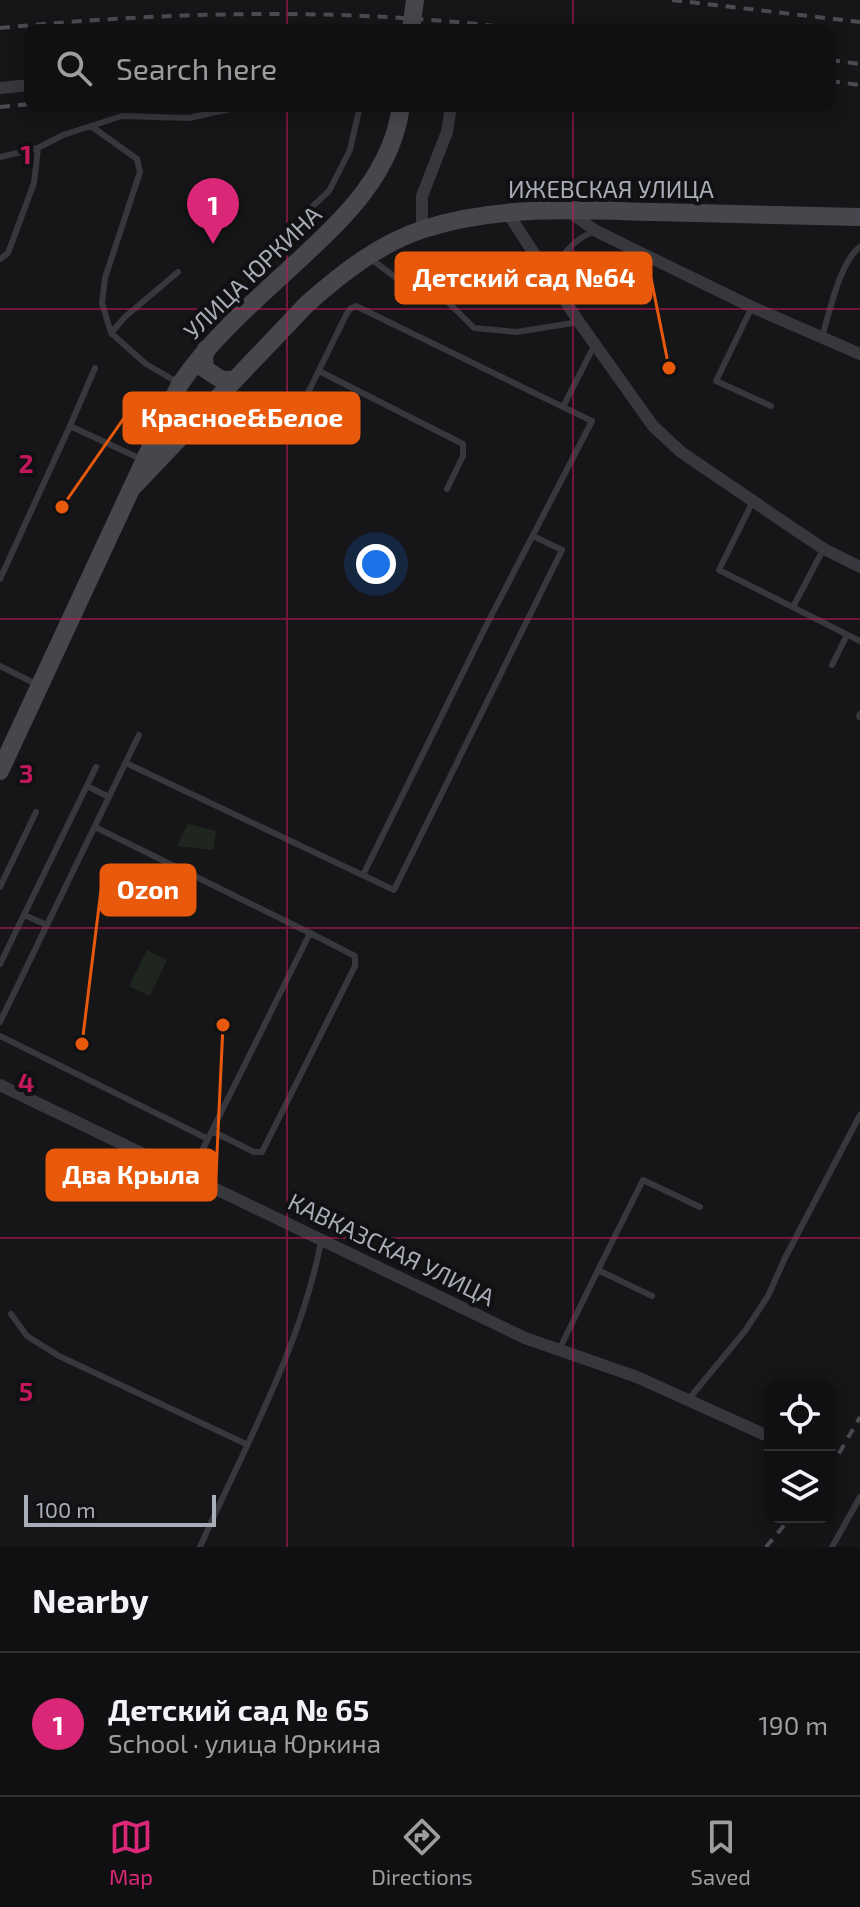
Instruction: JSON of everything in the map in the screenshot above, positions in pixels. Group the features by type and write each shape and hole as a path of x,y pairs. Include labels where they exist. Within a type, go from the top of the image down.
{"street":[{"path":"412,24 415,0"},
{"path":"0,88 24,86"},
{"name":"УЛИЦА ЮРКИНА","path":"0,771 180,384 206,348 358,202 386,157 400,112"},
{"path":"422,230 422,196 447,132 450,112"},
{"path":"567,210 596,231 752,307 860,354"},
{"name":"ИЖЕВСКАЯ УЛИЦА","path":"131,489 307,304 338,276 368,256 422,230 467,217 567,210 860,217"},
{"path":"507,212 579,322 653,426 681,452 824,549 860,567"},
{"path":"206,348 205,369 213,377 234,380"},
{"name":"КАВКАЗСКАЯ УЛИЦА","path":"0,1085 525,1338 637,1377 764,1434"}],"lane":[{"path":"0,157 38,148 63,135 122,116 189,118 216,112"},
{"path":"278,239 329,191 350,150 359,112"},
{"path":"91,126 137,159 140,172 105,278 102,303 111,333 146,364 180,384"},
{"path":"0,259 8,253 34,183 38,148"},
{"path":"551,280 564,252 596,231"},
{"path":"822,337 846,266 853,252 860,247"},
{"path":"368,256 399,280 438,292 476,289 543,267"},
{"path":"111,333 125,317 178,272"},
{"path":"438,292 474,328 517,332 579,322"},
{"path":"302,405 346,315 356,306 592,421 363,875"},
{"path":"752,307 716,381 771,406"},
{"path":"563,407 595,344"},
{"path":"0,579 95,368"},
{"path":"319,371 463,444 463,456 447,489"},
{"path":"70,426 144,460"},
{"path":"753,501 719,570 860,641"},
{"path":"126,763 394,890 562,550 533,536"},
{"path":"793,607 824,549"},
{"path":"832,665 847,635"},
{"path":"0,666 39,685"},
{"path":"0,1022 139,735"},
{"path":"0,964 96,767"},
{"path":"87,786 109,797"},
{"path":"0,887 36,812"},
{"path":"0,1036 210,1135 254,1152 262,1152 355,966 355,956 95,827"},
{"path":"24,915 47,925"},
{"path":"189,1177 310,933"},
{"path":"688,1400 745,1331 768,1296 860,1115"},
{"path":"558,1352 643,1180 700,1207"},
{"path":"200,1547 297,1330 313,1282 321,1241"},
{"path":"598,1270 652,1296"},
{"path":"11,1314 27,1336 59,1356 246,1444"},
{"path":"832,1547 860,1497"}],"shaded area":[{"path":"188,824 216,831 213,850 177,846"},
{"path":"147,950 167,960 150,996 129,986"}],"railway":[{"path":"672,0 860,22"},
{"path":"44,24 264,14 471,24"},
{"path":"0,28 24,26"},
{"path":"836,61 860,64"},
{"path":"836,82 860,85"},
{"path":"0,107 24,105"},
{"path":"836,1459 860,1417"},
{"path":"766,1547 786,1523"}],"place":[{"name":"Детский сад № 65","path":"213,244"},
{"name":"Детский сад №64","path":"669,368"},
{"name":"Красное&Белое","path":"62,507"},
{"name":"Два Крыла","path":"223,1025"},
{"name":"Ozon","path":"82,1044"}]}
